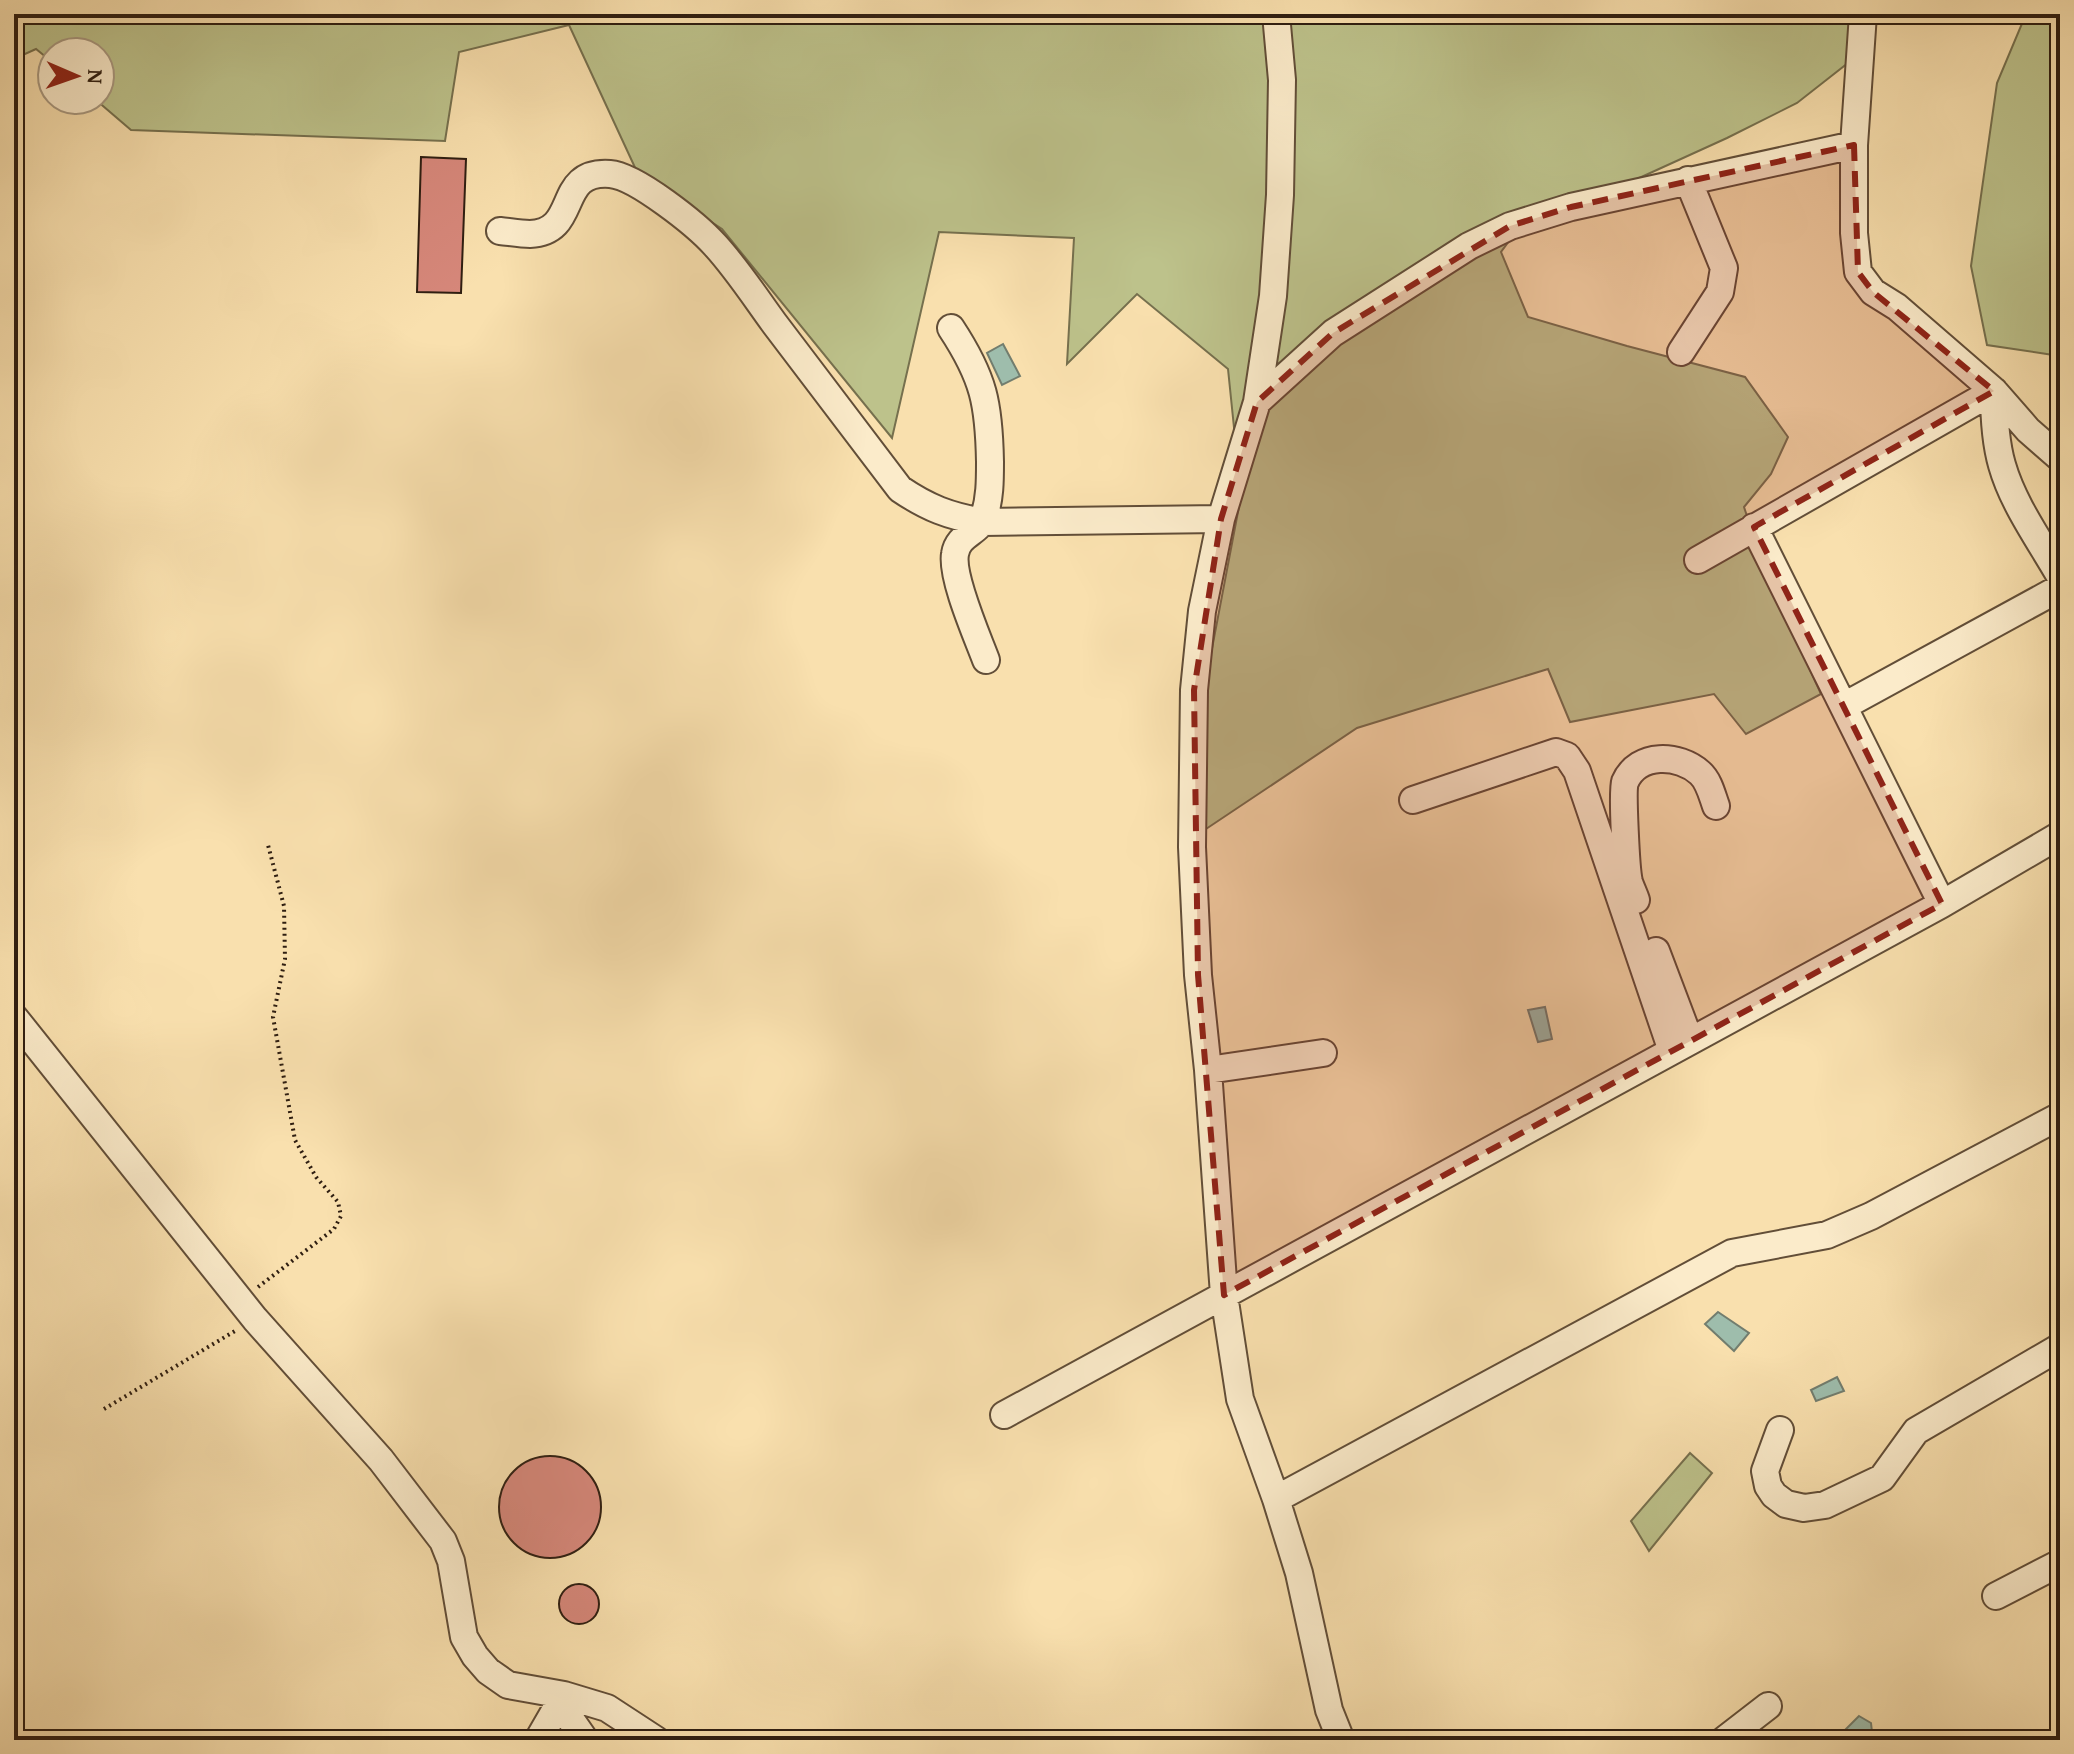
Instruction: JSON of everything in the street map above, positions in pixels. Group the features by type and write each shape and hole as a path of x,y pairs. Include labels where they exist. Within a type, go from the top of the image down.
{"street":[{"path":"1276,14 1282,80 1280,195 1273,296 1257,402 1221,519 1202,611 1194,706 1192,847 1198,975 1224,1295 1240,1399 1276,1499 1311,1620 1329,1710 1341,1740"},
{"path":"1863,14 1854,145 1854,233 1858,272 1873,292 1897,307 1994,391 2028,430 2060,458"},
{"path":"1257,402 1295,364 1333,333 1469,246 1510,226 1571,207 1854,145"},
{"path":"500,231 531,234 543,231 560,219 575,185 583,178 608,174 626,177 666,204 714,244 900,489 921,504 951,516 983,522 1221,519"},
{"path":"1681,352 1720,292 1724,268 1688,180"},
{"path":"951,328 972,360 985,393 990,429 990,490 983,522 958,541 954,557 986,660"},
{"path":"1698,560 1994,391"},
{"path":"1994,391 1995,429 2006,478 2060,576"},
{"path":"1754,527 1942,904"},
{"path":"1844,706 2060,588"},
{"path":"1413,800 1556,752 1567,756 1577,771 1681,1046"},
{"path":"1681,1046 1629,881 1624,784 1634,770 1650,761 1667,758 1701,774 1716,806"},
{"path":"1004,1415 1942,904 2060,835"},
{"path":"14,1017 248,1310 381,1460 443,1541 451,1561 464,1637 488,1671 508,1685 607,1708 656,1740"},
{"path":"1208,1070 1323,1053"},
{"path":"1276,1499 1732,1253 1827,1235 1871,1216 2060,1116"},
{"path":"1780,1430 1765,1471 1768,1486 1786,1504 1804,1508 1825,1505 1882,1478 1916,1431 2060,1347"},
{"path":"1996,1596 2060,1563"},
{"path":"538,1740 562,1699"},
{"path":"562,1699 585,1740"},
{"path":"1724,1740 1768,1706"}],"path":[{"path":"104,1409 248,1310 334,1229 341,1216 338,1202 316,1177 295,1140 273,1017 285,959 284,906 268,845"}],"highlighted area":[{"path":"1854,145 1858,272 1873,292 1994,391 1754,527 1942,904 1224,1295 1198,975 1194,690 1221,519 1257,402 1333,333 1510,226 1571,207"}],"green space":[{"path":"14,14 1850,14 1853,59 1797,103 1637,179 1535,206 1501,252 1528,317 1745,377 1788,437 1771,474 1744,507 1764,568 1821,694 1746,734 1714,694 1570,722 1548,669 1357,728 1206,829 1206,680 1241,496 1228,369 1137,294 1067,364 1074,238 939,232 892,438 722,229 638,174 569,25 459,52 445,141 131,130 115,116 116,36 36,36 36,49 14,59"},
{"path":"2026,14 2060,14 2060,356 1987,345 1971,266 1997,83"},
{"path":"1690,1453 1712,1473 1649,1551 1631,1521"}],"shaded area":[{"path":"1003,344 1020,376 1002,385 987,353"},
{"path":"1545,1007 1552,1039 1538,1042 1528,1010"},
{"path":"1718,1312 1749,1333 1734,1351 1705,1324"},
{"path":"1837,1377 1844,1391 1816,1401 1811,1390"},
{"path":"1859,1716 1871,1723 1872,1732 1865,1740 1835,1740"}],"building":[{"path":"421,157 466,159 461,293 417,292"},
{"path":"540,1456 560,1456 579,1464 593,1478 601,1497 598,1527 579,1550 560,1558 540,1558 521,1550 507,1536 499,1517 499,1497 507,1478 521,1464"},
{"path":"579,1584 593,1590 599,1604 593,1618 579,1624 565,1618 559,1604 565,1590"}]}
